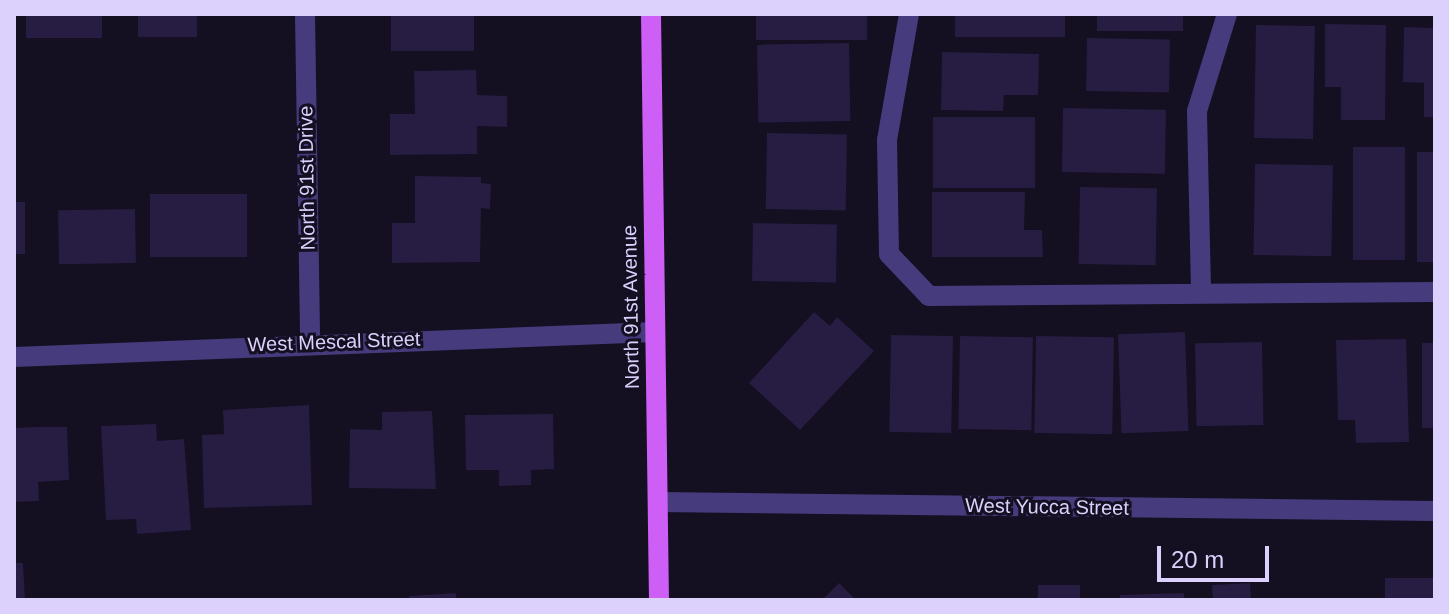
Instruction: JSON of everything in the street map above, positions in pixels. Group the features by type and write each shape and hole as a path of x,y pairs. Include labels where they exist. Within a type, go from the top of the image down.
{"main road":[{"name":"North 91st Avenue","path":"651,14 659,600"}],"street":[{"name":"North 91st Drive","path":"305,14 310,342"},
{"path":"909,14 887,140 889,254 929,296 1201,289 1435,292"},
{"path":"1201,289 1197,111 1227,14"},
{"name":"West Mescal Street","path":"14,357 310,342 655,332"},
{"name":"West Yucca Street","path":"658,502 1435,511"}],"building":[{"path":"26,14 102,14 102,38 26,38"},
{"path":"138,14 197,14 197,37 138,37"},
{"path":"391,14 474,14 474,51 391,51"},
{"path":"756,14 867,14 867,40 756,40"},
{"path":"955,14 1065,14 1065,37 955,37"},
{"path":"1097,14 1183,14 1183,31 1097,31"},
{"path":"1325,24 1386,25 1385,120 1341,120 1341,87 1325,87"},
{"path":"1256,25 1315,26 1313,139 1254,138"},
{"path":"1404,27 1435,28 1435,117 1424,117 1424,83 1403,82"},
{"path":"1087,38 1170,39 1169,92 1086,91"},
{"path":"849,43 850,121 758,123 757,45"},
{"path":"942,52 1039,54 1038,95 1004,95 1003,111 941,110"},
{"path":"476,70 477,95 507,96 507,127 477,126 477,154 390,155 390,114 415,114 414,71"},
{"path":"1063,108 1166,110 1165,174 1062,172"},
{"path":"933,117 1035,117 1035,188 933,188"},
{"path":"767,133 847,134 846,210 766,209"},
{"path":"1353,147 1405,147 1405,260 1353,260"},
{"path":"1417,152 1435,152 1435,262 1417,262"},
{"path":"1255,164 1333,165 1331,256 1253,255"},
{"path":"415,176 481,177 481,183 491,184 490,209 481,208 480,262 392,263 392,223 415,223"},
{"path":"1080,187 1157,188 1156,265 1079,264"},
{"path":"932,192 1025,192 1024,230 1042,230 1043,257 932,257"},
{"path":"150,194 247,194 247,257 150,257"},
{"path":"14,202 25,202 25,254 14,254"},
{"path":"135,209 136,263 59,264 58,210"},
{"path":"753,223 837,224 836,282 752,281"},
{"path":"814,312 830,326 837,317 874,351 800,430 749,383"},
{"path":"1185,332 1188,431 1121,433 1118,334"},
{"path":"891,335 953,336 951,433 889,432"},
{"path":"960,336 1033,337 1031,430 958,429"},
{"path":"1036,336 1114,337 1112,434 1034,433"},
{"path":"1406,339 1409,442 1356,443 1355,420 1338,420 1336,340"},
{"path":"1262,342 1263,425 1196,426 1195,343"},
{"path":"1422,343 1435,343 1435,428 1422,428"},
{"path":"309,405 312,505 204,508 202,435 224,434 223,410"},
{"path":"432,411 436,489 349,488 350,429 382,430 382,412"},
{"path":"553,414 554,469 531,470 531,485 499,486 499,470 466,470 465,415"},
{"path":"156,424 157,441 184,439 191,530 137,534 136,519 106,520 101,426"},
{"path":"67,427 69,480 38,482 39,501 14,502 14,428"},
{"path":"14,563 23,563 25,600 14,600"},
{"path":"1385,578 1434,578 1434,600 1385,600"},
{"path":"839,583 856,600 822,600"},
{"path":"1250,583 1251,600 1213,600 1212,585"},
{"path":"1038,585 1080,585 1080,600 1038,600"},
{"path":"456,593 456,600 409,600 409,596"},
{"path":"1184,593 1184,600 1120,600 1120,595"}]}
